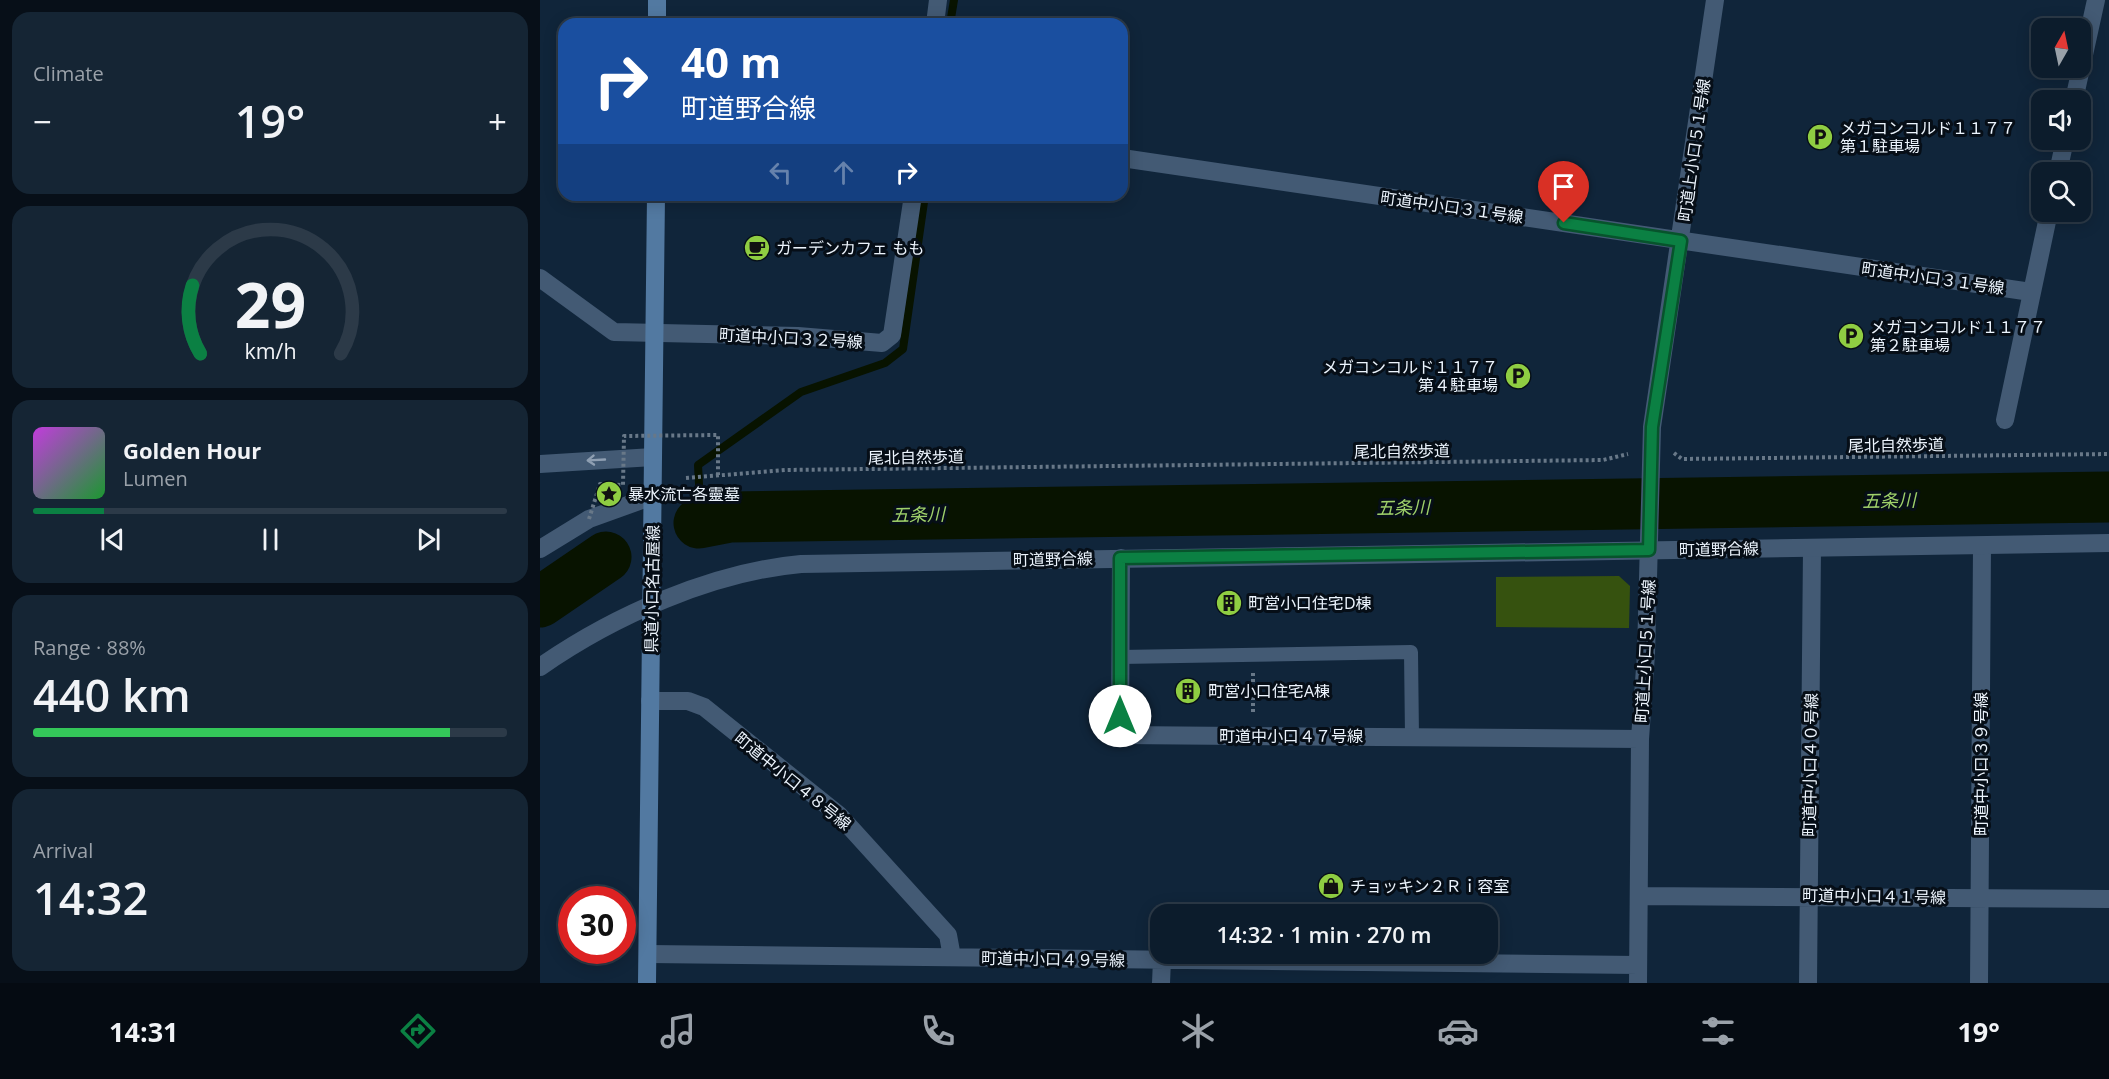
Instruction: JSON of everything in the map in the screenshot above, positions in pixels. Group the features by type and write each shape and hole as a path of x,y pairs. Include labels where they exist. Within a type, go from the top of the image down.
{"main road":[{"path":"657,0 657,18"},
{"name":"県道小口名古屋線","path":"648,983 656,201"}],"street":[{"path":"936,18 938,0"},
{"name":"町道上小口５１号線","path":"1638,974 1640,738 1649,544 1650,453 1715,0"},
{"path":"2076,90 2096,0"},
{"name":"町道中小口３１号線","path":"1128,159 2031,292"},
{"name":"町道中小口３２号線","path":"540,278 614,332 798,336 882,343 892,335 912,201"},
{"path":"2006,420 2047,222"},
{"path":"540,464 653,457"},
{"path":"540,549 590,519 653,496"},
{"name":"町道野合線","path":"540,667 598,631 652,607 720,580 784,566 851,562 1120,558 1649,544 1812,548 2109,543"},
{"name":"町道中小口３９号線","path":"1979,983 1983,546"},
{"name":"町道中小口４０号線","path":"1808,983 1812,548"},
{"name":"町道中小口４７号線","path":"1120,558 1119,735 1640,738"},
{"name":"町道中小口４８号線","path":"650,701 688,701 704,707 839,815 948,935 952,957"},
{"name":"町道中小口４１号線","path":"1639,896 1809,895 2109,899"},
{"name":"町道中小口４９号線","path":"648,954 1150,960"},
{"path":"1161,983 1162,964"},
{"name":"町道中小口４９号線","path":"1298,964 1638,974"}],"lane":[{"path":"1120,657 1411,652 1412,737"}],"path":[{"path":"590,519 600,484 623,485 624,436 718,435 718,475"},
{"name":"尾北自然歩道","path":"686,478 786,470 1603,460 1626,456 1635,445 1650,453 1664,446 1682,459 2109,454"},
{"path":"1252,654 1254,736"}],"green space":[{"path":"1619,576 1630,586 1629,628 1496,627 1496,577"}],"waterway":[{"path":"951,18 954,0"},
{"path":"701,523 698,465 801,392 885,363 903,349 924,201"},
{"name":"五条川","path":"699,523 730,517 2109,497"},
{"name":"五条川","path":"540,602 606,557"}],"place":[{"name":"メガコンコルド１１７７ 第１駐車場","path":"1820,137"},
{"name":"ガーデンカフェ もも","path":"757,248"},
{"name":"メガコンコルド１１７７ 第２駐車場","path":"1851,336"},
{"name":"メガコンコルド１１７７ 第４駐車場","path":"1518,376"},
{"name":"暴水流亡各靈墓","path":"609,494"},
{"name":"町営小口住宅D棟","path":"1229,603"},
{"name":"町営小口住宅A棟","path":"1188,691"},
{"name":"チョッキン２Ｒｉ容室","path":"1331,886"}],"route":[{"path":"1120,716 1120,558 1649,550 1650,445 1681,241 1564,223"}]}
